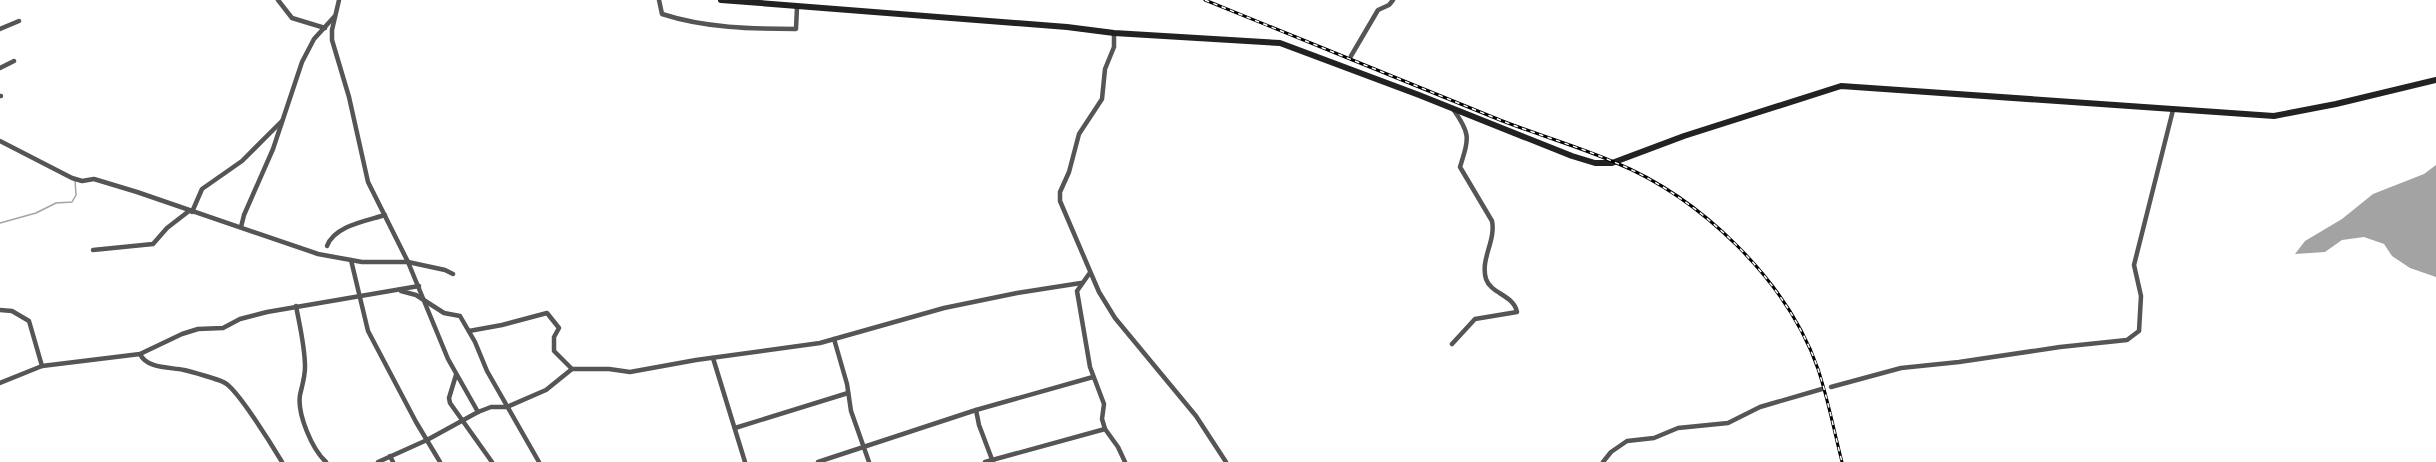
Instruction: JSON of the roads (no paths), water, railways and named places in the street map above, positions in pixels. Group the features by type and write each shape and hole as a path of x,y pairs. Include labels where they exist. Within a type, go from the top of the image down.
{"street":[{"path":"278,0 292,18 325,28"},
{"path":"338,0 332,30 334,49 349,97 368,182 408,262 456,374 478,412"},
{"path":"659,0 662,14 679,19 748,29 796,29 797,7"},
{"path":"721,0 1067,27 1114,33 1280,43 1572,156 1594,163 1612,163 1684,136 1841,86 2274,116 2309,110 2436,80"},
{"path":"1351,56 1378,10 1390,5 1393,0"},
{"path":"241,227 244,215 273,150 302,62 314,39 335,16"},
{"path":"0,29 19,21"},
{"path":"1114,33 1114,47 1106,69 1102,99 1079,134 1068,172 1060,192 1060,201 1090,274 1115,318 1172,388 1187,403 1226,462"},
{"path":"0,68 14,61"},
{"path":"1452,109 1467,131 1468,141 1460,167 1492,221 1494,230 1484,270 1487,281 1511,301 1517,312 1475,319 1452,344"},
{"path":"1831,387 1901,368 1959,362 2060,347 2127,340 2139,331 2141,296 2134,265 2173,110"},
{"path":"93,250 153,244 167,228 190,212 202,190 242,161 282,121"},
{"path":"0,141 72,178 82,181 94,180 190,212 241,227 300,249 351,260 374,263 408,262 445,270 453,274"},
{"path":"327,246 330,238 340,231 385,214"},
{"path":"351,260 368,331 440,462"},
{"path":"1090,274 1081,283 1077,296 1093,377 1104,404 1102,419 1105,429 1118,447 1125,462"},
{"path":"378,462 428,440 478,412 491,407 507,407 546,390 572,369 609,369 630,372 713,358 820,343 951,307 1047,287 1081,283"},
{"path":"0,383 42,366 140,354 182,334 198,329 223,328 240,319 296,306 400,291 419,286"},
{"path":"400,291 416,295 444,313 460,316 487,371 539,462"},
{"path":"296,306 304,350 300,413 305,429 326,462"},
{"path":"0,310 12,311 28,321 42,366"},
{"path":"469,332 547,313 559,328 554,337 554,351 572,369"},
{"path":"834,339 848,393 851,411 869,462"},
{"path":"140,354 158,367 186,370 225,383 251,414 282,462"},
{"path":"713,358 746,462"},
{"path":"456,374 449,398 462,421 492,462"},
{"path":"818,462 976,410 1093,377"},
{"path":"1604,462 1612,452 1627,441 1654,438 1678,428 1728,423 1760,407 1822,389"},
{"path":"735,428 848,393"},
{"path":"976,410 979,425 992,461"},
{"path":"985,462 1105,429"},
{"path":"390,456 393,462"}],"waterway":[{"path":"0,223 36,213 56,203 72,202 76,195 75,180"}],"railway":[{"path":"1205,0 1500,120 1614,162 1646,177 1678,197 1708,219 1737,245 1763,274 1785,304 1804,336 1822,380 1842,462"}]}
